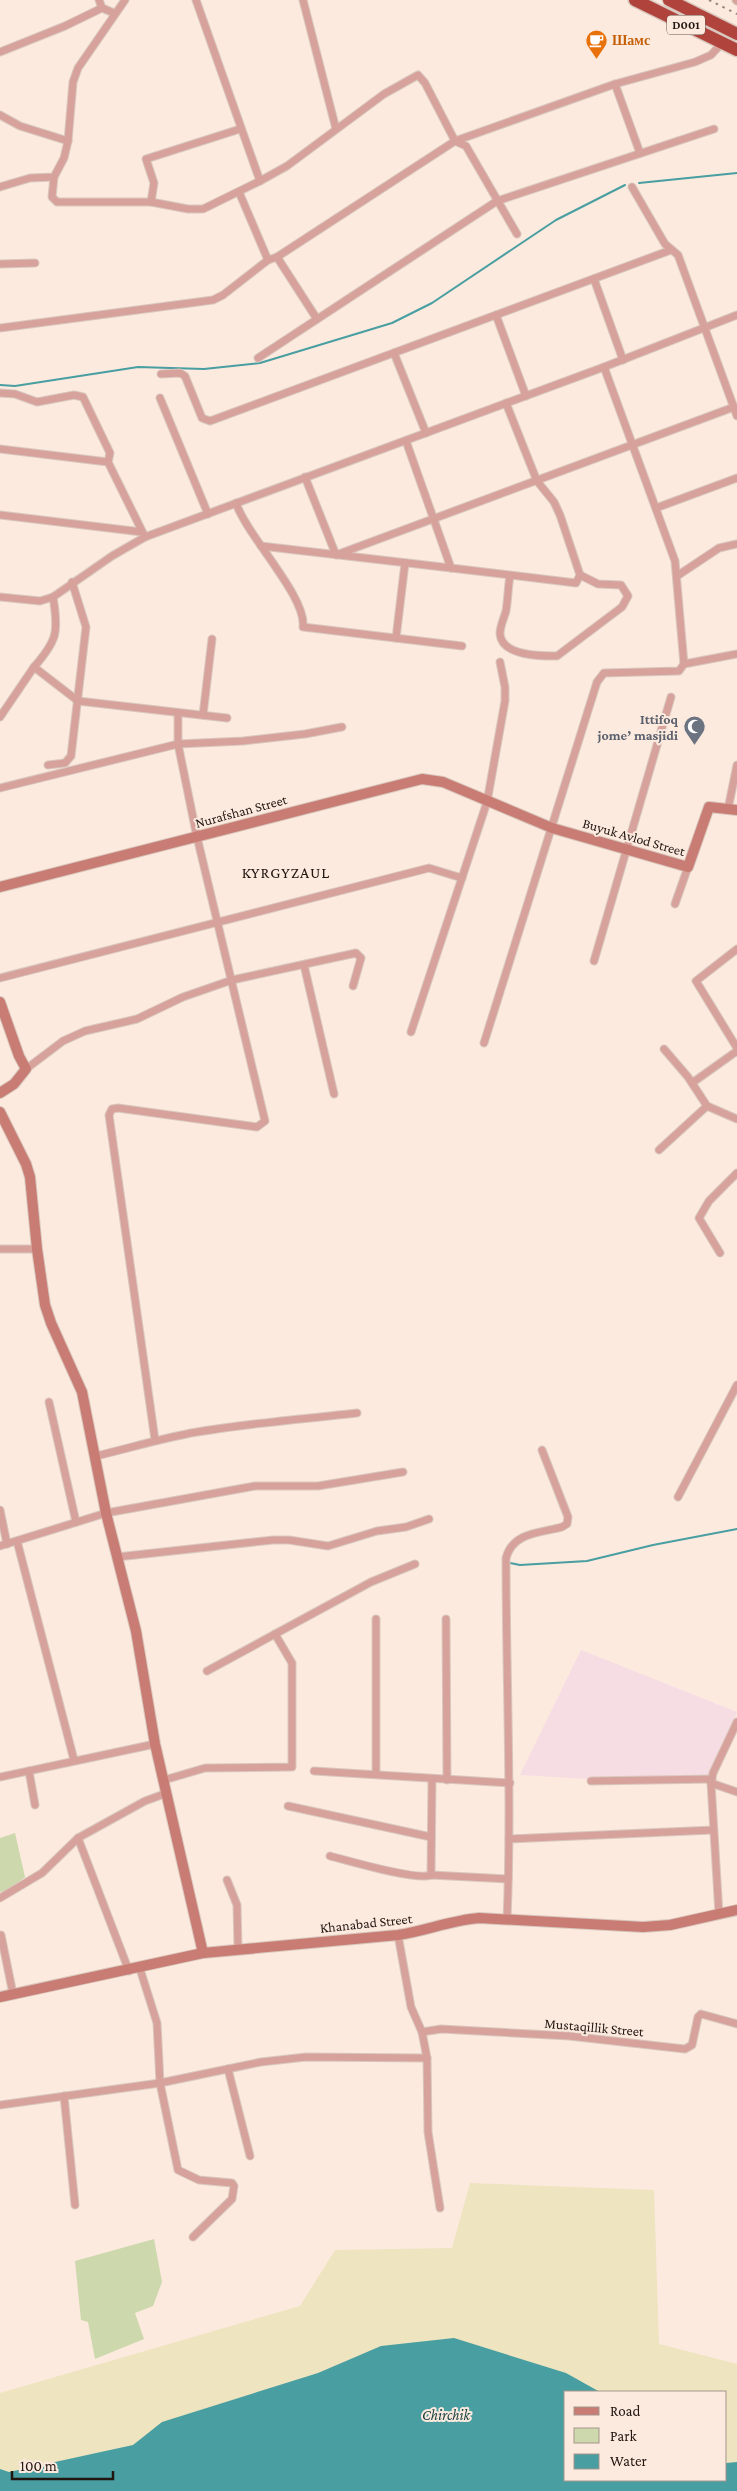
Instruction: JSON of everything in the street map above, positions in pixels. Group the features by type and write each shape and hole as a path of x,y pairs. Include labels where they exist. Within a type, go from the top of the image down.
{"highway":[{"name":"D001","path":"635,0 737,50"},
{"name":"D001","path":"669,0 737,34"}],"street":[{"path":"99,0 102,8"},
{"path":"125,0 114,13 78,68 73,82 68,141 64,158 54,177 52,197 57,202 151,202 188,209 203,209 260,182 287,166 384,94 418,74 425,83 455,141 466,146 517,234"},
{"path":"196,0 260,182"},
{"path":"303,0 336,129"},
{"path":"0,52 102,8 114,13"},
{"path":"0,328 206,302 223,295 268,260 277,257 455,141 615,84 696,62 711,55 722,43"},
{"path":"615,84 640,153"},
{"path":"0,114 20,126 68,141"},
{"path":"151,202 154,183 146,159 240,129"},
{"path":"258,358 497,201 714,129"},
{"path":"0,187 30,178 54,177"},
{"path":"632,187 665,244 678,255 737,416"},
{"path":"239,192 268,260"},
{"path":"161,374 180,373 185,376 202,418 207,421 671,250"},
{"path":"277,257 317,319"},
{"path":"0,264 35,263"},
{"path":"594,279 623,360"},
{"path":"0,597 40,601 53,597 72,582 144,534 208,514 406,441 623,360 737,314"},
{"path":"496,315 526,396"},
{"path":"394,353 426,433"},
{"path":"484,1043 597,682 604,674 679,671 684,664 675,561 604,367"},
{"path":"0,393 15,394 37,402 74,395 83,397 110,453 108,462 144,534"},
{"path":"160,398 208,514"},
{"path":"261,546 576,583 580,575 560,515 554,502 537,481 506,403"},
{"path":"336,555 633,446 734,406"},
{"path":"406,441 451,568"},
{"path":"0,449 108,462"},
{"path":"305,477 336,555"},
{"path":"656,508 737,478"},
{"path":"236,503 241,518 304,614 303,627 462,646"},
{"path":"0,515 144,534"},
{"path":"677,576 719,548 737,544"},
{"path":"396,638 405,563"},
{"path":"510,576 506,612 500,632 502,641 507,647 519,652 557,656 622,606 628,596 621,586 598,584 580,575"},
{"path":"48,765 65,763 71,756 86,627 72,582"},
{"path":"0,717 54,640 57,624 53,597"},
{"path":"203,715 212,639"},
{"path":"684,664 737,654"},
{"path":"411,1032 487,802 505,701 505,687 500,662"},
{"path":"34,667 78,701 227,718"},
{"path":"594,961 671,697"},
{"path":"155,1440 109,1114 112,1110 118,1108 257,1127 264,1123 197,836 178,744 178,713"},
{"path":"0,788 178,744 242,741 305,734 342,727"},
{"path":"732,809 737,765"},
{"name":"Nurafshan Street","path":"0,887 422,779 443,782 487,802"},
{"name":"Buyuk Avlod Street","path":"487,802 552,828 688,867 710,808 732,809"},
{"path":"674,904 688,867"},
{"path":"0,978 429,868 462,878"},
{"path":"692,1083 737,1049 696,981 737,949"},
{"path":"0,1093 14,1084 26,1069 63,1041 84,1031 137,1019 183,997 232,980 358,954 361,958 353,986"},
{"path":"304,964 334,1094"},
{"path":"0,1002 19,1056 26,1069"},
{"path":"664,1049 692,1083 707,1106 737,1119"},
{"path":"659,1150 707,1106"},
{"path":"0,1112 29,1170 45,1305 51,1323 82,1392 106,1513 136,1631 155,1744 203,1953"},
{"path":"720,1253 699,1218 709,1202 737,1173"},
{"path":"0,1249 37,1249"},
{"path":"678,1497 737,1385"},
{"path":"49,1402 76,1522"},
{"path":"96,1456 141,1446 155,1440 198,1432 357,1413"},
{"path":"507,1920 510,1783 506,1651 506,1558 508,1549 514,1541 523,1536 562,1527 566,1524 568,1517 542,1450"},
{"path":"0,1510 3,1545 106,1513 255,1486 318,1486 403,1472"},
{"path":"117,1557 273,1540 289,1540 328,1546 377,1531 406,1527 429,1519"},
{"path":"17,1541 74,1760"},
{"path":"207,1671 370,1582 416,1564"},
{"path":"376,1619 376,1773"},
{"path":"446,1619 447,1780"},
{"path":"164,1780 205,1768 292,1768 292,1663 275,1634"},
{"path":"719,1914 711,1781 737,1722"},
{"path":"0,1777 155,1744"},
{"path":"28,1771 35,1804"},
{"path":"314,1771 376,1773 447,1780 510,1783"},
{"path":"431,1875 432,1778"},
{"path":"591,1781 711,1781 737,1792"},
{"path":"0,1898 42,1873 78,1838 145,1800 167,1793"},
{"path":"288,1806 431,1837"},
{"path":"509,1839 713,1830"},
{"path":"78,1838 129,1971"},
{"path":"330,1856 400,1873 426,1877 431,1875 508,1879"},
{"path":"227,1880 237,1905 238,1949"},
{"name":"Khanabad Street","path":"0,1997 129,1971 203,1953 398,1935 466,1919 643,1927 670,1925 737,1910"},
{"path":"1,1935 13,1994"},
{"path":"398,1935 411,2007 422,2032 427,2058 428,2132 440,2208"},
{"path":"140,1968 157,2023 160,2084 178,2170 199,2180 232,2183 234,2186 232,2199 193,2237"},
{"name":"Mustaqillik Street","path":"422,2032 441,2029 569,2036 685,2049 692,2044 698,2017 701,2014 737,2024"},
{"path":"0,2104 160,2084 228,2069 306,2057 427,2058"},
{"path":"228,2069 250,2156"},
{"path":"64,2096 75,2205"}],"shaded area":[{"path":"581,1650 737,1712 710,1776 588,1779 520,1775"}],"green space":[{"path":"15,1833 25,1877 8,1890 0,1892 0,1838"},
{"path":"154,2239 162,2282 153,2306 135,2313 144,2339 95,2359 88,2322 81,2320 75,2261"}],"sand":[{"path":"470,2183 654,2190 659,2344 737,2364 737,2491 0,2491 0,2393 300,2306 335,2250 452,2248"}],"water":[{"name":"Chirchik","path":"454,2338 566,2373 598,2391 564,2391 564,2481 727,2481 727,2463 737,2462 737,2491 0,2491 0,2469 9,2472 133,2445 162,2422 318,2373 381,2346"}],"waterway":[{"path":"639,183 737,173"},
{"path":"0,385 15,386 138,367 204,369 260,363 392,323 432,303 556,220 625,185"},
{"path":"510,1563 520,1565 587,1561 653,1545 737,1529"}],"railway":[{"path":"709,0 737,14"}],"place":[{"name":"Шамс","path":"596,59"},
{"name":"Ittifoq jome’ masjidi","path":"694,746"}],"district":[{"name":"KYRGYZAUL","path":"286,872"}]}
